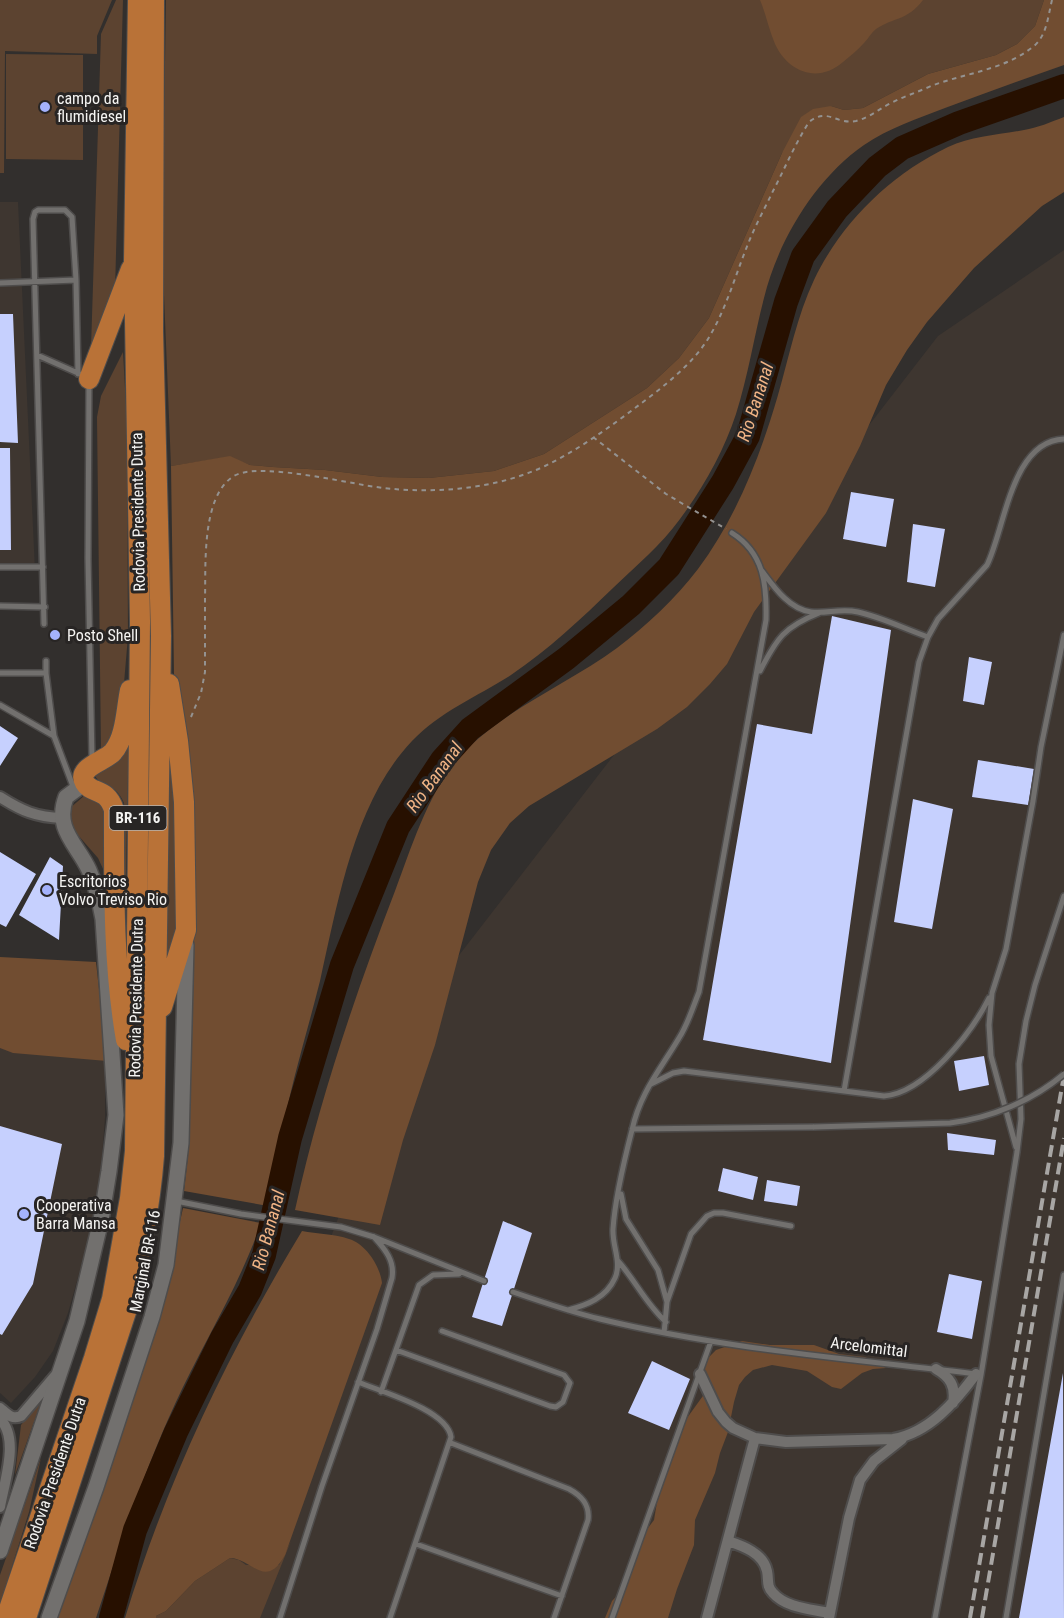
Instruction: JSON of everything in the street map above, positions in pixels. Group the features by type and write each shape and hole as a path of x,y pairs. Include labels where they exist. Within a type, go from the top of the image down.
{"highway":[{"name":"Rodovia Presidente Dutra","path":"6,1618 94,1358 111,1299 130,1198 135,1151 140,622 134,261 138,0"},
{"name":"Rodovia Presidente Dutra","path":"26,1618 106,1378 139,1261 151,1200 154,1156 161,636 153,331 154,0"},
{"path":"83,376 134,261"},
{"path":"135,1092 120,997 114,905 114,810 102,792 80,786 84,774 92,764 101,762 111,754 121,738 140,622"},
{"path":"155,1029 186,930 184,802 178,741 161,636"}],"main road":[{"path":"0,1551 61,1369 94,1254 106,1190 116,1115 103,919 97,887 64,827 62,818 66,797 80,786"},
{"name":"Marginal BR-116","path":"50,1618 152,1317 165,1265 181,1143 186,930"}],"street":[{"path":"0,797 40,817 62,818"},
{"path":"0,1408 11,1417 21,1416 61,1369"},
{"path":"936,1369 948,1377 952,1384 954,1392 952,1403"},
{"path":"700,1374 718,1412 726,1422 738,1431 755,1438 786,1442 904,1437"},
{"path":"728,1541 750,1549 759,1557 767,1571 769,1589 779,1599 829,1616 851,1506 860,1480 874,1461 904,1437 928,1424 952,1403 979,1374"},
{"path":"0,1419 9,1431 10,1446 0,1507"},
{"path":"707,1618 755,1438"}],"lane":[{"path":"44,624 33,216 35,212 42,210 65,210 72,217 83,376 92,764"},
{"path":"0,283 76,280"},
{"path":"37,355 83,376"},
{"path":"844,1091 919,662 928,637 938,619 987,565 993,554 1005,507 1019,474 1034,453 1044,445 1064,439"},
{"path":"732,533 751,548 761,569 787,601 811,612 840,609 860,612 928,637"},
{"path":"0,567 43,567"},
{"path":"568,1310 588,1304 607,1291 616,1276 618,1261 613,1230 632,1130 640,1102 680,1037 699,992 730,809 766,620 766,598 761,569"},
{"path":"0,606 45,607"},
{"path":"756,678 773,646 785,631 796,623 824,611"},
{"path":"1017,1152 991,1056 989,1025 992,993 1006,949 1041,747 1061,673 1064,635"},
{"path":"46,661 54,736 80,786"},
{"path":"0,673 46,673"},
{"path":"0,705 54,736"},
{"path":"935,1618 1017,1152 1021,1119 1019,1064 1026,1021 1035,985 1064,896"},
{"path":"648,1086 659,1078 684,1071 894,1096 908,1089 945,1059 968,1033 992,993"},
{"path":"632,1130 814,1127 969,1121 991,1115 1016,1104 1038,1093 1064,1074"},
{"path":"620,1187 626,1219 658,1270 667,1302"},
{"path":"175,1199 241,1214 341,1227 374,1237 484,1281"},
{"path":"664,1333 667,1302 688,1242 696,1227 707,1216 723,1213 791,1226"},
{"path":"280,1618 393,1272 387,1253 374,1237"},
{"path":"618,1261 632,1277 651,1307 666,1322"},
{"path":"381,1392 417,1290 423,1281 433,1275 463,1274"},
{"path":"1006,1618 1064,1275"},
{"name":"Arcelomittal","path":"513,1292 568,1310 664,1333 711,1341 979,1374"},
{"path":"396,1350 550,1406 556,1407 563,1402 570,1383 564,1375 442,1331"},
{"path":"612,1618 711,1341"},
{"path":"358,1383 439,1418 450,1429 451,1443 390,1618"},
{"path":"451,1443 569,1489 585,1502 589,1513 588,1520 554,1618"},
{"path":"416,1544 561,1596"}],"path":[{"path":"178,741 201,693 205,672 206,547 210,516 216,501 232,477 242,473 266,472 307,475 383,489 448,490 515,477 546,466 593,437 658,391 685,368 706,341 722,310 749,240 809,122 816,116 826,115 850,122 867,118 890,103 935,85 1004,64 1035,45 1043,34 1052,0"},
{"path":"593,437 666,494 732,533"}],"shaded area":[{"path":"0,0 112,0 97,36 97,54 5,51 4,173 0,173"},
{"path":"116,0 123,0 115,290 91,348 101,34"},
{"path":"166,0 1044,0 1035,26 1017,44 996,55 928,74 863,108 844,110 831,106 782,153 709,318 679,358 647,388 544,454 494,471 429,478 382,477 325,470 250,465 229,457 171,466 162,246"},
{"path":"760,0 923,0 911,12 876,29 859,48 833,69 814,73 796,68 781,54 773,39"},
{"path":"1044,0 1064,0 1064,65 903,124 883,134 846,159 815,193 789,234 770,276 740,400 725,442 705,482 673,529 551,645 511,675 434,721 412,741 392,766 362,823 351,854 291,1091 268,1206 184,1191 188,1156 191,1052 190,964 184,736 174,674 171,466 230,456 250,465 325,470 382,477 429,478 494,471 544,454 647,388 679,358 709,318 782,153 801,117 813,109 831,106 844,110 863,108 928,74 996,55 1017,44 1035,26"},
{"name":"campo da flumidiesel","path":"6,54 83,55 83,160 6,159"},
{"path":"1064,117 1064,192 1042,206 974,268 927,322 907,350 886,385 860,446 826,513 754,612 727,664 687,707 657,729 529,806 510,823 491,850 478,882 435,1045 403,1140 380,1225 295,1210 327,1089 380,930 424,814 455,762 486,732 504,719 617,648 650,621 698,569 724,529 755,464 778,395 798,322 814,280 838,239 869,203 906,172 957,143 1034,128"},
{"path":"0,202 18,202 35,571 0,571"},
{"path":"1064,250 1064,1618 185,1618 419,1007 938,336"},
{"path":"123,352 127,424 128,636 124,683 113,739 101,751 97,417 101,396"},
{"path":"165,690 176,759 178,924 165,983"},
{"path":"129,726 125,918 124,803 113,788 95,776"},
{"path":"84,796 105,803 108,888 98,858 70,826 70,808"},
{"path":"0,957 96,962 107,1061 13,1053 0,1048"},
{"path":"0,1019 105,1057 105,1118 100,1182 86,1249 68,1313 53,1351 35,1377 11,1403 0,1393"},
{"path":"183,1208 261,1223 242,1270 163,1430 132,1510 96,1618 57,1618 168,1276"},
{"path":"302,1231 338,1236 355,1242 371,1256 382,1283 285,1555 271,1571 265,1572 238,1559 230,1558 195,1581 166,1611 156,1618 125,1618 160,1517 201,1419 249,1324"},
{"path":"742,1341 770,1345 814,1345 839,1354 865,1357 886,1368 862,1373 841,1389 832,1387 807,1371 772,1365 753,1370 745,1377 739,1385 715,1473 695,1520 694,1545 668,1618 605,1618 612,1601 626,1586 645,1532 654,1520 657,1502 687,1418 705,1393 704,1370 709,1357 716,1350"},
{"path":"44,1394 15,1475 21,1425"},
{"path":"41,1458 29,1512 0,1605 0,1575"},
{"path":"291,1541 260,1618 156,1618 166,1611 195,1581 230,1558 246,1565 279,1565"}],"building":[{"path":"0,314 13,314 18,443 0,442"},
{"path":"0,448 10,448 11,550 0,550"},
{"path":"851,492 894,499 886,547 843,539"},
{"path":"913,524 945,529 935,587 907,582"},
{"path":"832,616 891,630 831,1063 703,1040 757,724 812,734"},
{"path":"969,657 992,662 984,705 963,701"},
{"path":"0,726 18,738 0,766"},
{"path":"978,760 1034,769 1028,805 972,797"},
{"path":"913,799 953,809 932,929 894,922"},
{"path":"0,852 36,874 6,927 0,924"},
{"name":"Escritorios Volvo Treviso Rio","path":"50,857 63,866 59,940 19,915"},
{"path":"984,1056 989,1085 959,1091 954,1061"},
{"name":"Cooperativa Barra Mansa","path":"0,1126 62,1144 33,1284 2,1335 0,1334"},
{"path":"947,1133 996,1140 994,1155 948,1150"},
{"path":"723,1168 758,1177 753,1200 718,1191"},
{"path":"767,1180 800,1186 797,1206 764,1201"},
{"path":"503,1221 532,1233 502,1326 472,1317"},
{"path":"949,1274 982,1281 972,1339 937,1332"},
{"path":"652,1361 690,1379 669,1430 628,1413"},
{"path":"1063,1373 1064,1618 1019,1618"}],"waterway":[{"name":"Rio Bananal","path":"111,1618 135,1530 176,1432 222,1338 250,1290 264,1255 290,1138 342,965 398,827 442,760 470,729 567,658 631,605 669,567 723,482 748,436 786,302 803,256 837,209 877,167 902,148 959,123 1064,86"}],"railway":[{"path":"970,1618 1064,1075"},
{"path":"982,1618 1064,1138"}],"place":[{"name":"campo da flumidiesel","path":"45,107"},
{"name":"Posto Shell","path":"55,635"},
{"name":"Escritorios Volvo Treviso Rio","path":"47,890"},
{"name":"Cooperativa Barra Mansa","path":"24,1214"}]}
